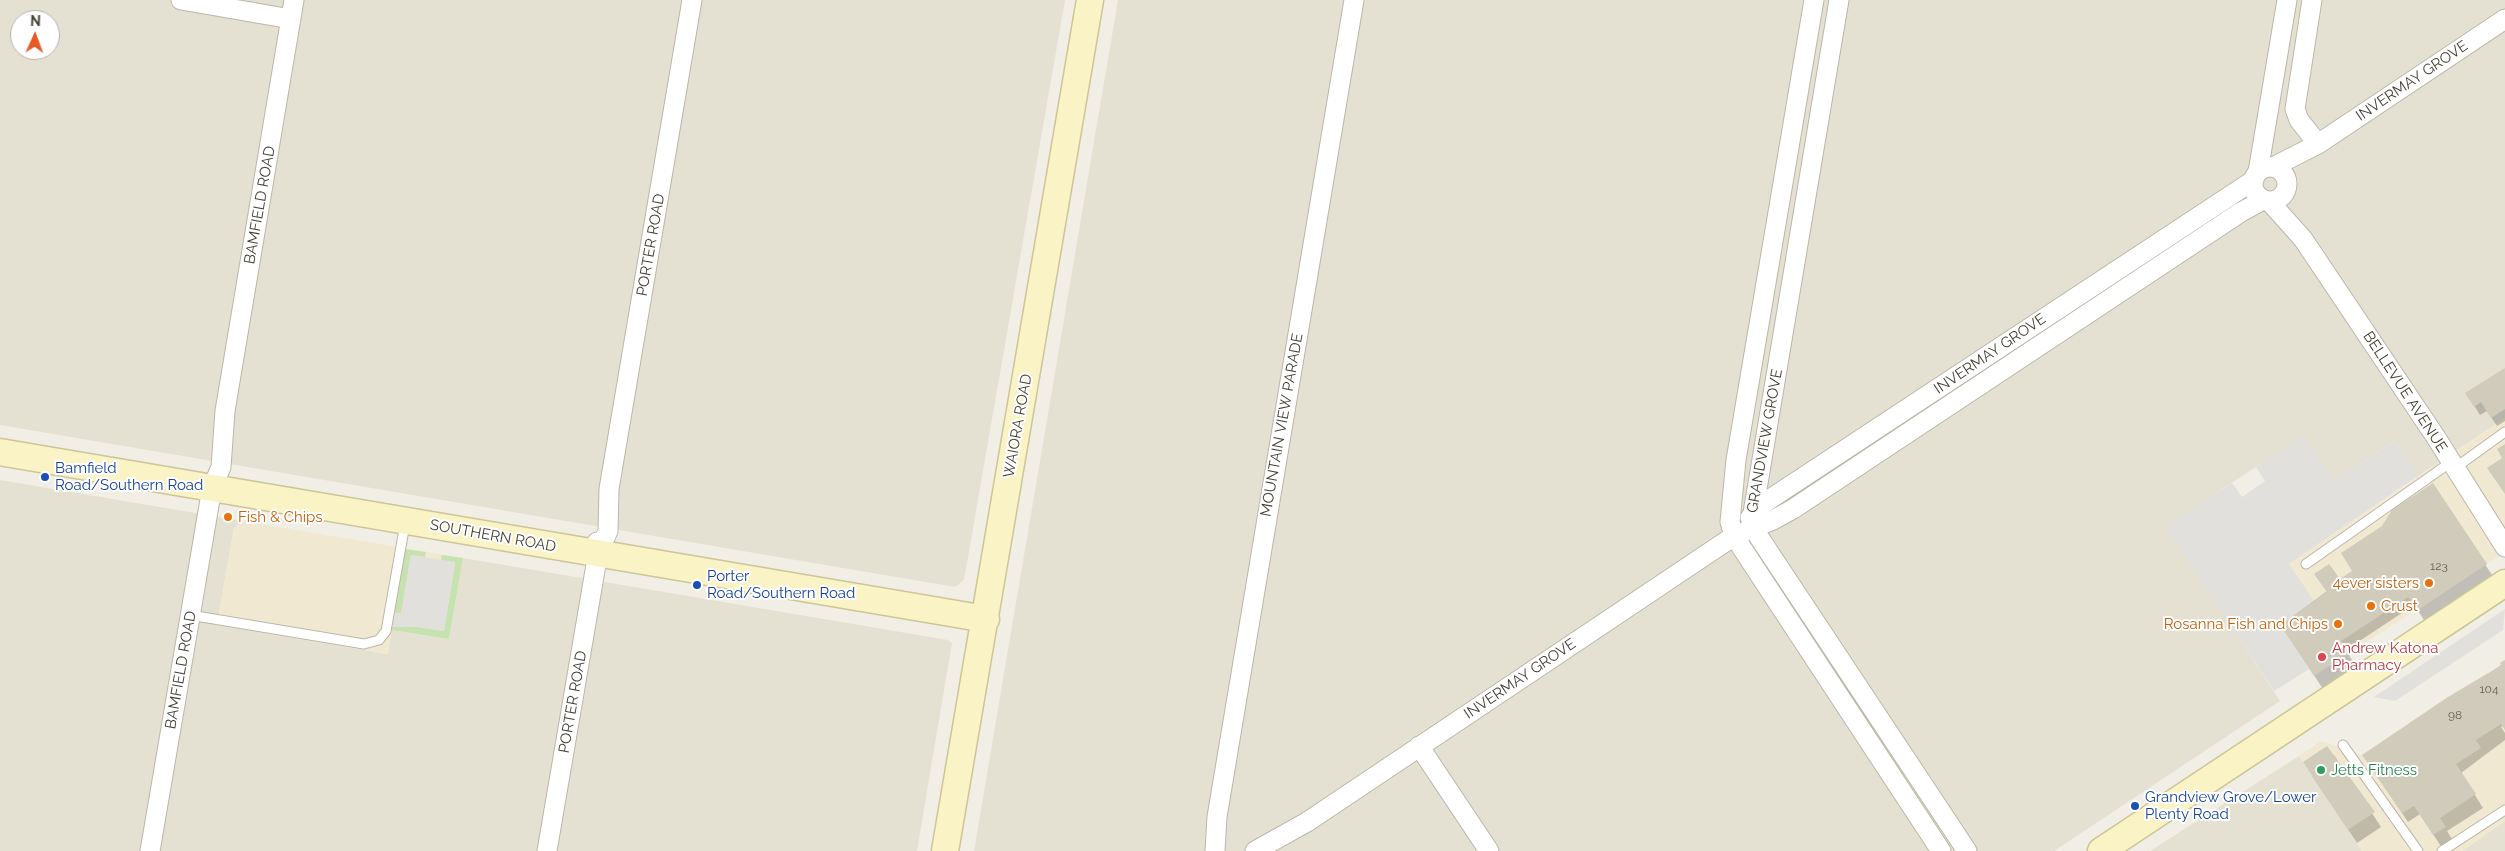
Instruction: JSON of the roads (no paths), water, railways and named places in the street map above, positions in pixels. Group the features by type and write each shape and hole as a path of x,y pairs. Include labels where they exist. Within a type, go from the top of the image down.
{"main road":[{"name":"WAIORA ROAD","path":"945,851 1090,0"},
{"name":"SOUTHERN ROAD","path":"0,452 986,619"},
{"path":"2101,851 2505,584"}],"street":[{"path":"181,0 291,19"},
{"name":"BAMFIELD ROAD","path":"150,851 212,488 221,467 225,411 294,0"},
{"name":"PORTER ROAD","path":"547,851 598,554 608,531 609,489 692,0"},
{"name":"MOUNTAIN VIEW PARADE","path":"1215,851 1217,817 1354,0"},
{"name":"GRANDVIEW GROVE","path":"1814,0 1736,460 1730,509 1734,536 1941,851"},
{"name":"GRANDVIEW GROVE","path":"1839,0 1753,522 1967,851"},
{"path":"2261,173 2282,172 2287,186 2279,199 2266,201 2254,190 2261,173 2287,0"},
{"path":"2312,0 2295,109 2298,120 2318,144"},
{"name":"INVERMAY GROVE","path":"1753,522 1761,505 2261,173 2318,144 2505,18"},
{"name":"INVERMAY GROVE","path":"2287,186 2318,144"},
{"name":"BELLEVUE AVENUE","path":"2287,186 2303,239"},
{"name":"INVERMAY GROVE","path":"1255,851 1307,822 1753,522 1793,509 2241,212 2266,201"},
{"name":"BELLEVUE AVENUE","path":"2266,201 2303,239 2505,547"},
{"path":"1419,746 1489,851"},
{"name":"INVERMAY GROVE","path":"1276,851 1307,822"}],"lane":[{"path":"2306,564 2505,432"},
{"path":"190,615 364,644 379,640 386,631 406,521"},
{"path":"2343,745 2418,851"},
{"path":"2442,851 2505,810"}],"place":[{"name":"Bamfield Road/Southern Road","path":"45,477"},
{"name":"Fish & Chips","path":"228,517"},
{"name":"4ever sisters","path":"2429,583"},
{"name":"Porter Road/Southern Road","path":"697,585"},
{"name":"Crust","path":"2371,606"},
{"name":"Rosanna Fish and Chips","path":"2338,624"},
{"name":"Andrew Katona Pharmacy","path":"2322,657"},
{"name":"Jetts Fitness","path":"2321,770"},
{"name":"Grandview Grove/Lower Plenty Road","path":"2135,806"}]}
